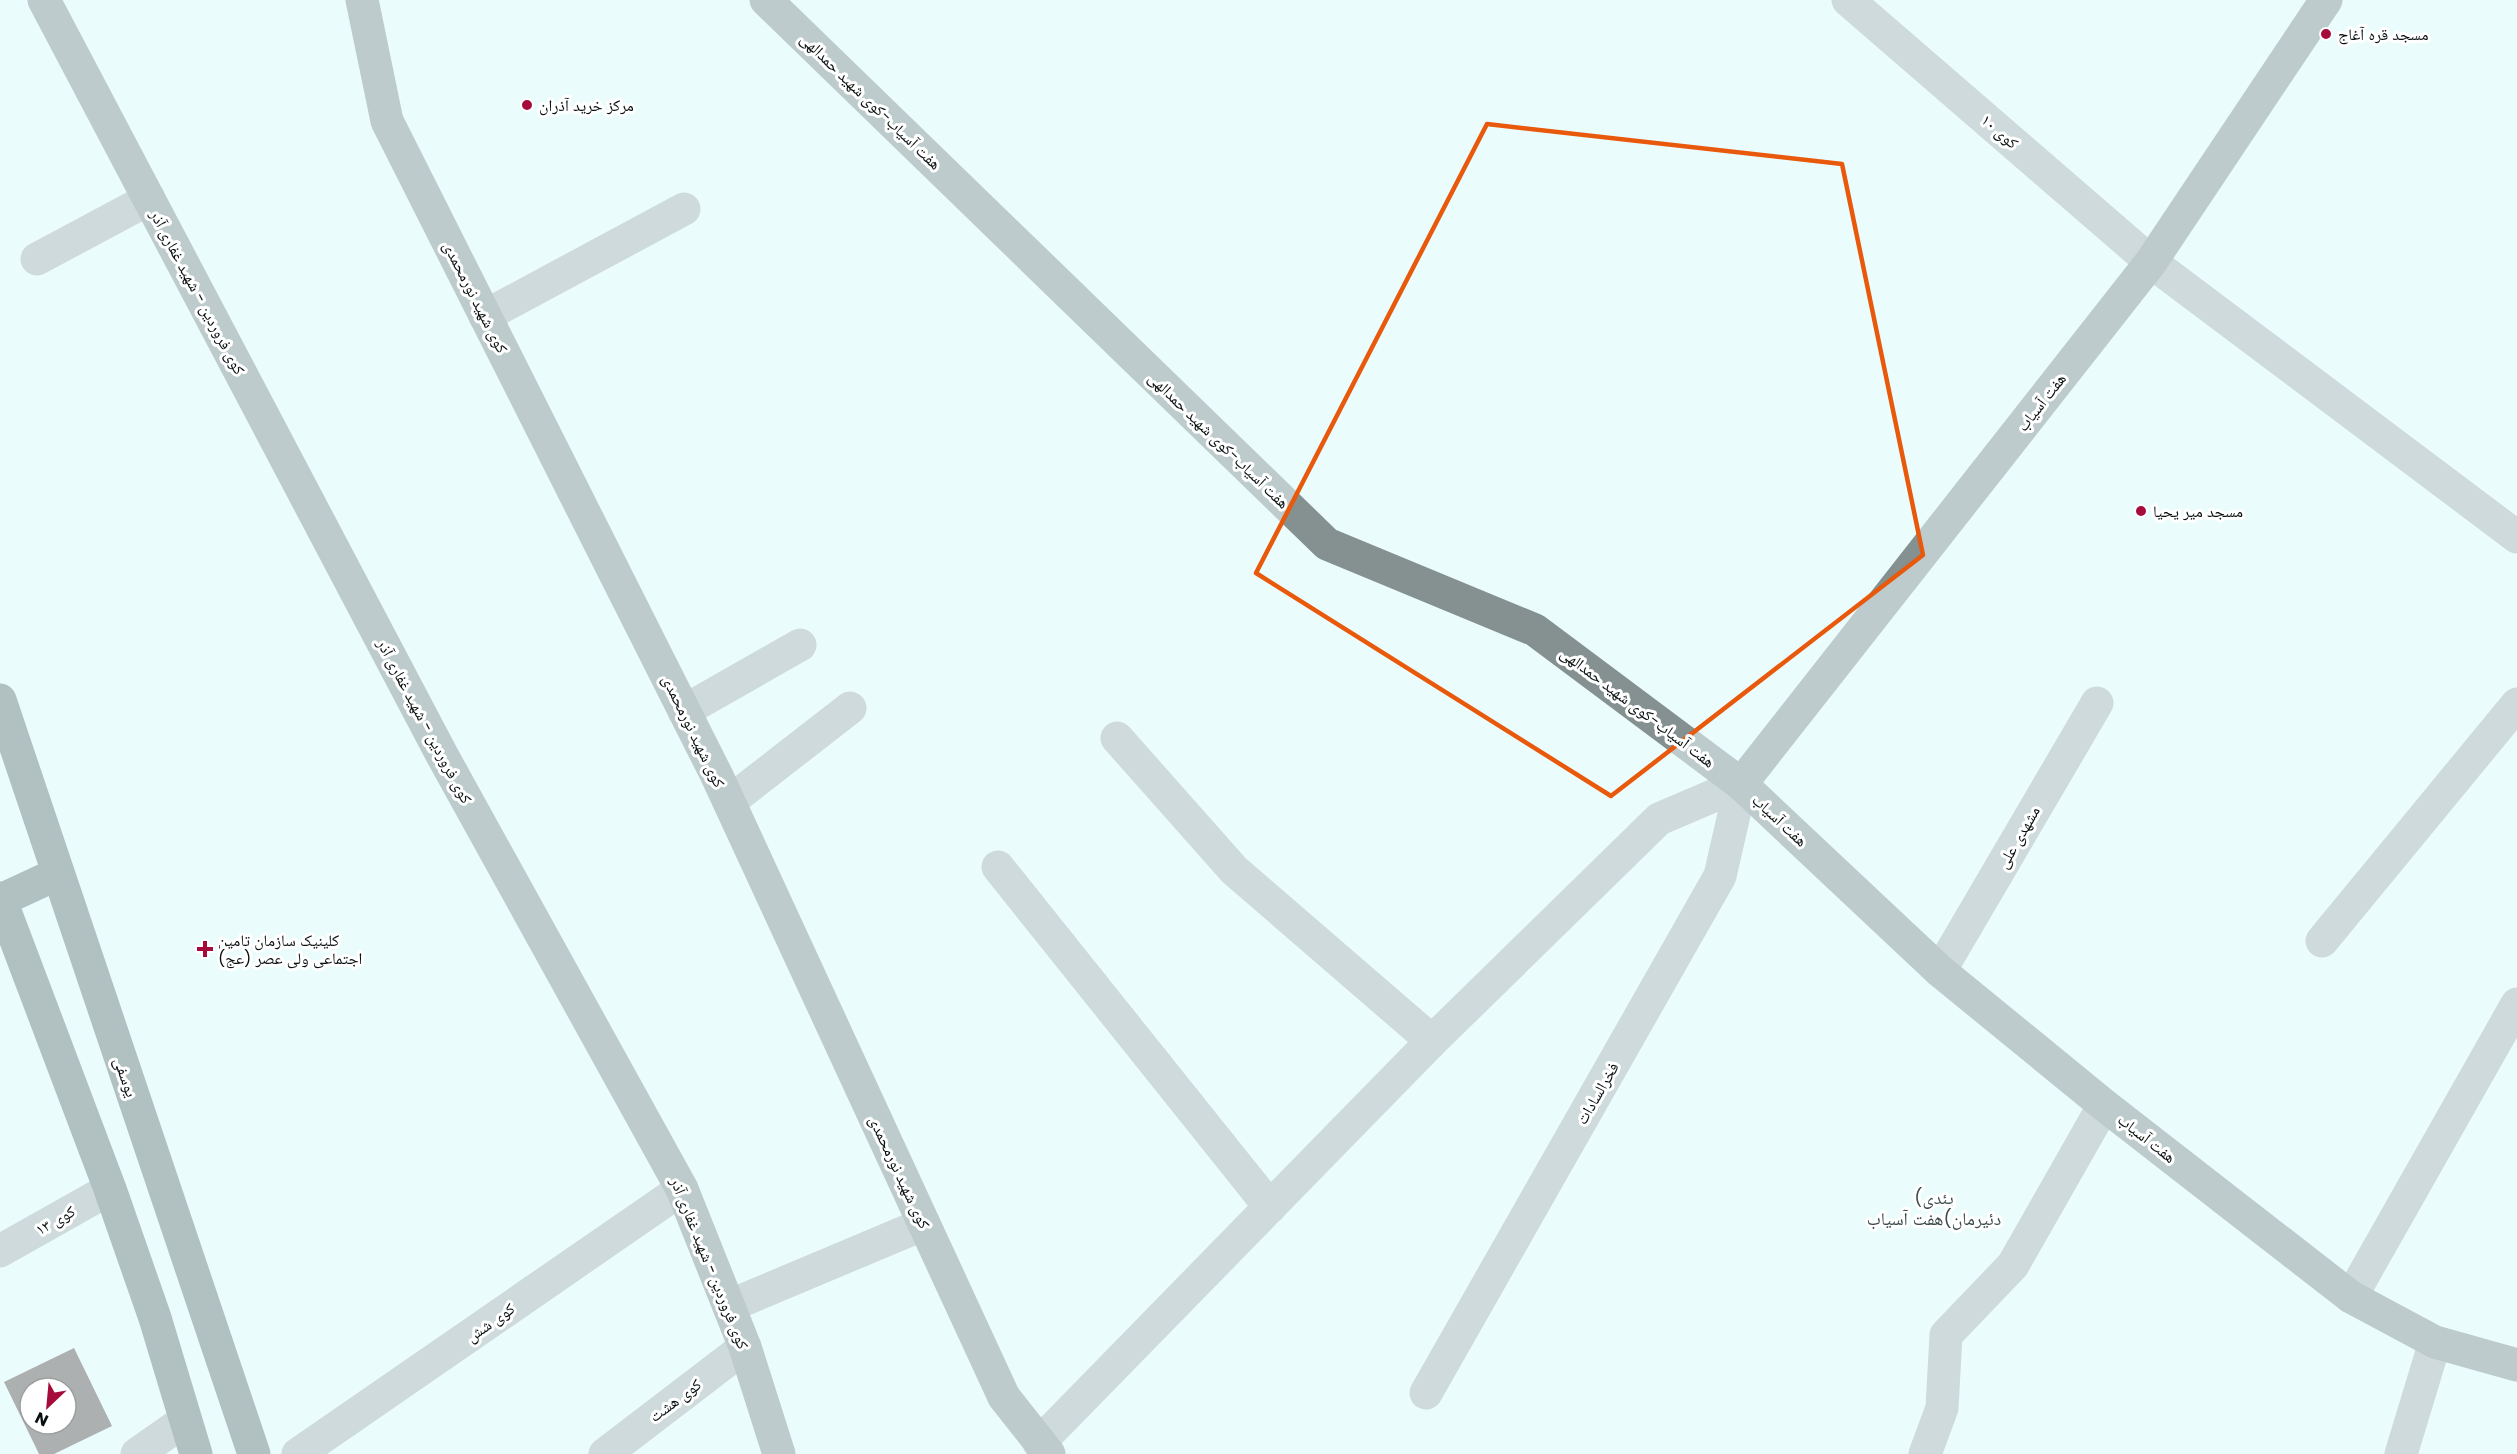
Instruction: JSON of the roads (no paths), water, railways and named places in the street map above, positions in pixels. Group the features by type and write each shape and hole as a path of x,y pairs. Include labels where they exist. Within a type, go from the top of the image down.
{"main road":[{"name":"یوسفی","path":"0,700 254,1454"},
{"path":"57,874 0,899 110,1189 155,1318 184,1421 196,1454"}],"street":[{"name":"کوی فروردین - شهید غفاری آذر","path":"44,0 442,755 682,1189 745,1347 779,1454"},
{"name":"کوی شهید نورمحمدی","path":"362,0 387,121 729,802 1005,1397 1044,1449"},
{"name":"هفت آسیاب-کوی شهید حمدالهی","path":"766,0 1327,544 1535,630 1741,784"},
{"name":"کوی ۱۰","path":"1848,0 2151,262 2517,537"},
{"name":"هفت آسیاب","path":"2326,0 2151,262 1741,784 1940,970 2104,1105 2352,1297 2434,1342 2517,1365"},
{"path":"37,259 149,199"},
{"path":"485,316 684,210"},
{"path":"684,711 800,645"},
{"name":"مشهدی علی","path":"1940,970 2097,703"},
{"path":"2322,941 2517,704"},
{"path":"729,802 850,708"},
{"path":"1117,738 1234,870 1432,1041"},
{"path":"1044,1449 1270,1207 1432,1041 1659,819 1741,784"},
{"name":"فخرالسادات","path":"1426,1393 1720,876 1741,784"},
{"path":"998,867 1270,1207"},
{"path":"2352,1297 2517,1005"},
{"path":"1925,1454 1942,1408 1946,1335 2013,1265 2104,1105"},
{"name":"کوی ۱۳","path":"0,1251 110,1189"},
{"name":"کوی شش","path":"298,1454 682,1189"},
{"path":"729,1306 924,1224"},
{"path":"2401,1454 2434,1342"},
{"name":"کوی هشت","path":"605,1454 745,1347"},
{"path":"137,1454 184,1421"}],"place":[{"name":"مسجد قره آغاج","path":"2326,34"},
{"name":"مرکز خرید آذران","path":"527,105"},
{"name":"مسجد میر یحیا","path":"2141,511"},
{"name":"کلینیک سازمان تامین اجتماعی ولی عصر (عج)","path":"205,949"}],"district":[{"name":"(یئدی دئیرمان)هفت آسیاب","path":"1934,1208"}]}
